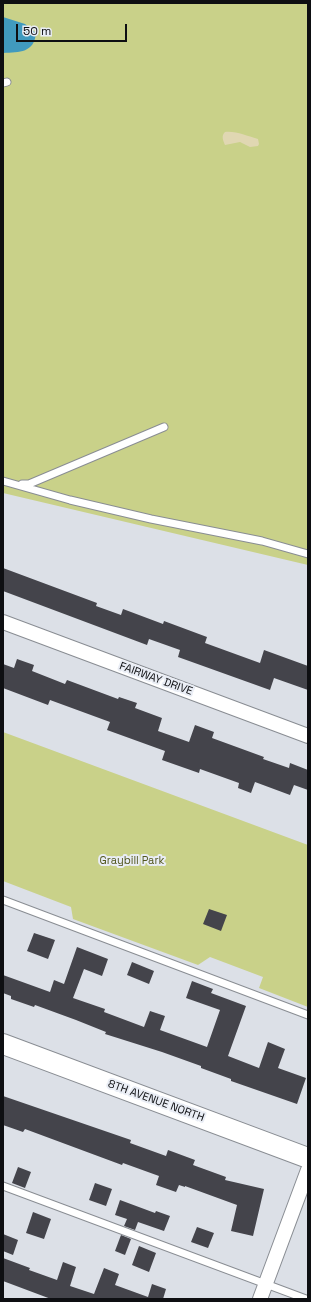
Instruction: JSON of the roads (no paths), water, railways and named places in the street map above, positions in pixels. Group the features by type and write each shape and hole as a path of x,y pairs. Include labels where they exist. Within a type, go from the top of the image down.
{"street":[{"name":"FAIRWAY DRIVE","path":"3,622 308,736"},
{"name":"8TH AVENUE NORTH","path":"3,1044 308,1158"},
{"path":"260,1299 308,1170"}],"lane":[{"path":"14,484 29,484 164,427"},
{"path":"3,481 70,500 151,519 262,541 308,554"},
{"path":"3,900 308,1015"},
{"path":"3,1186 306,1299"}],"water":[{"path":"3,17 25,24 36,33 35,40 29,48 20,52 3,53"}],"park label":[{"name":"Graybill Park","path":"132,861"}]}
